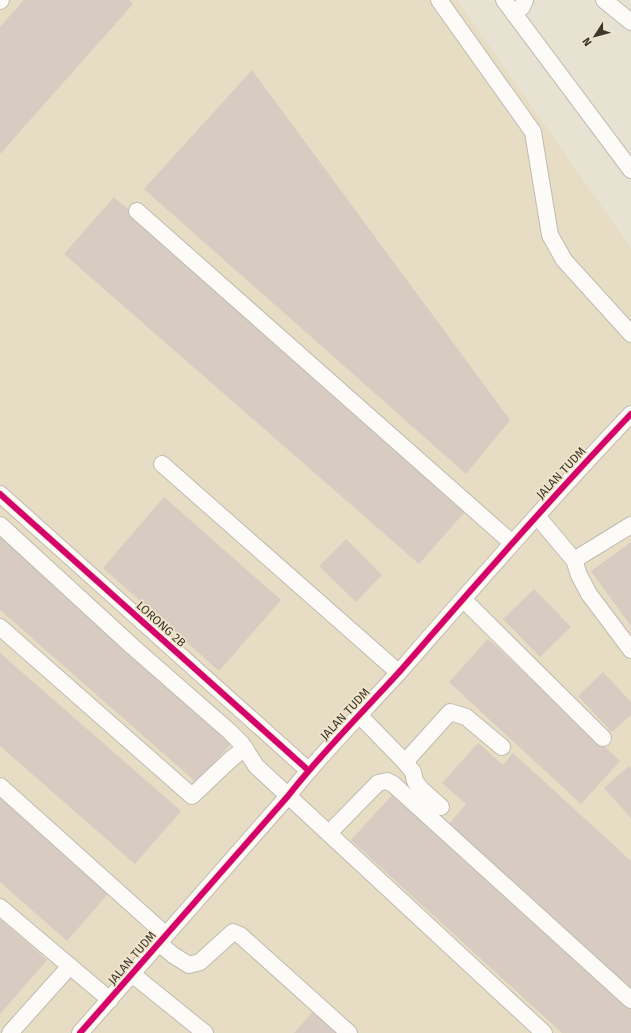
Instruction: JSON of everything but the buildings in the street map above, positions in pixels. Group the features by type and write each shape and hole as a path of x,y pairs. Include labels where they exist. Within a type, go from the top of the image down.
{"street":[{"path":"439,0 533,132 550,235 564,260 631,334"},
{"path":"504,0 631,170"},
{"path":"514,14 522,7 525,0"},
{"path":"604,0 631,22"},
{"path":"137,211 512,543"},
{"name":"JALAN TUDM","path":"80,1033 288,796 308,770 360,716 571,477 631,414"},
{"path":"162,464 398,672"},
{"name":"LORONG 2B","path":"0,494 308,770"},
{"path":"537,516 574,560 579,575 590,594 631,650"},
{"path":"0,525 133,647 229,731 245,748 256,766 544,1033"},
{"path":"574,560 631,525"},
{"path":"463,599 603,738"},
{"path":"0,627 192,796 231,759 245,748"},
{"path":"405,762 450,712 466,716 502,747"},
{"path":"360,716 405,762 413,772 415,781 420,788 441,807"},
{"path":"329,833 378,783 387,781 393,784 631,1000"},
{"path":"0,786 163,939 173,955 189,966 200,962 233,932 240,935 349,1033"},
{"path":"0,907 110,1000"},
{"path":"10,1033 70,966"},
{"path":"132,974 201,1032"}],"shaded area":[{"path":"0,0 457,0 631,248 631,1033 0,1033"}],"cycle path":[{"path":"80,1033 288,796 329,747 401,670 543,509 631,414"},
{"path":"0,494 308,770"}]}
